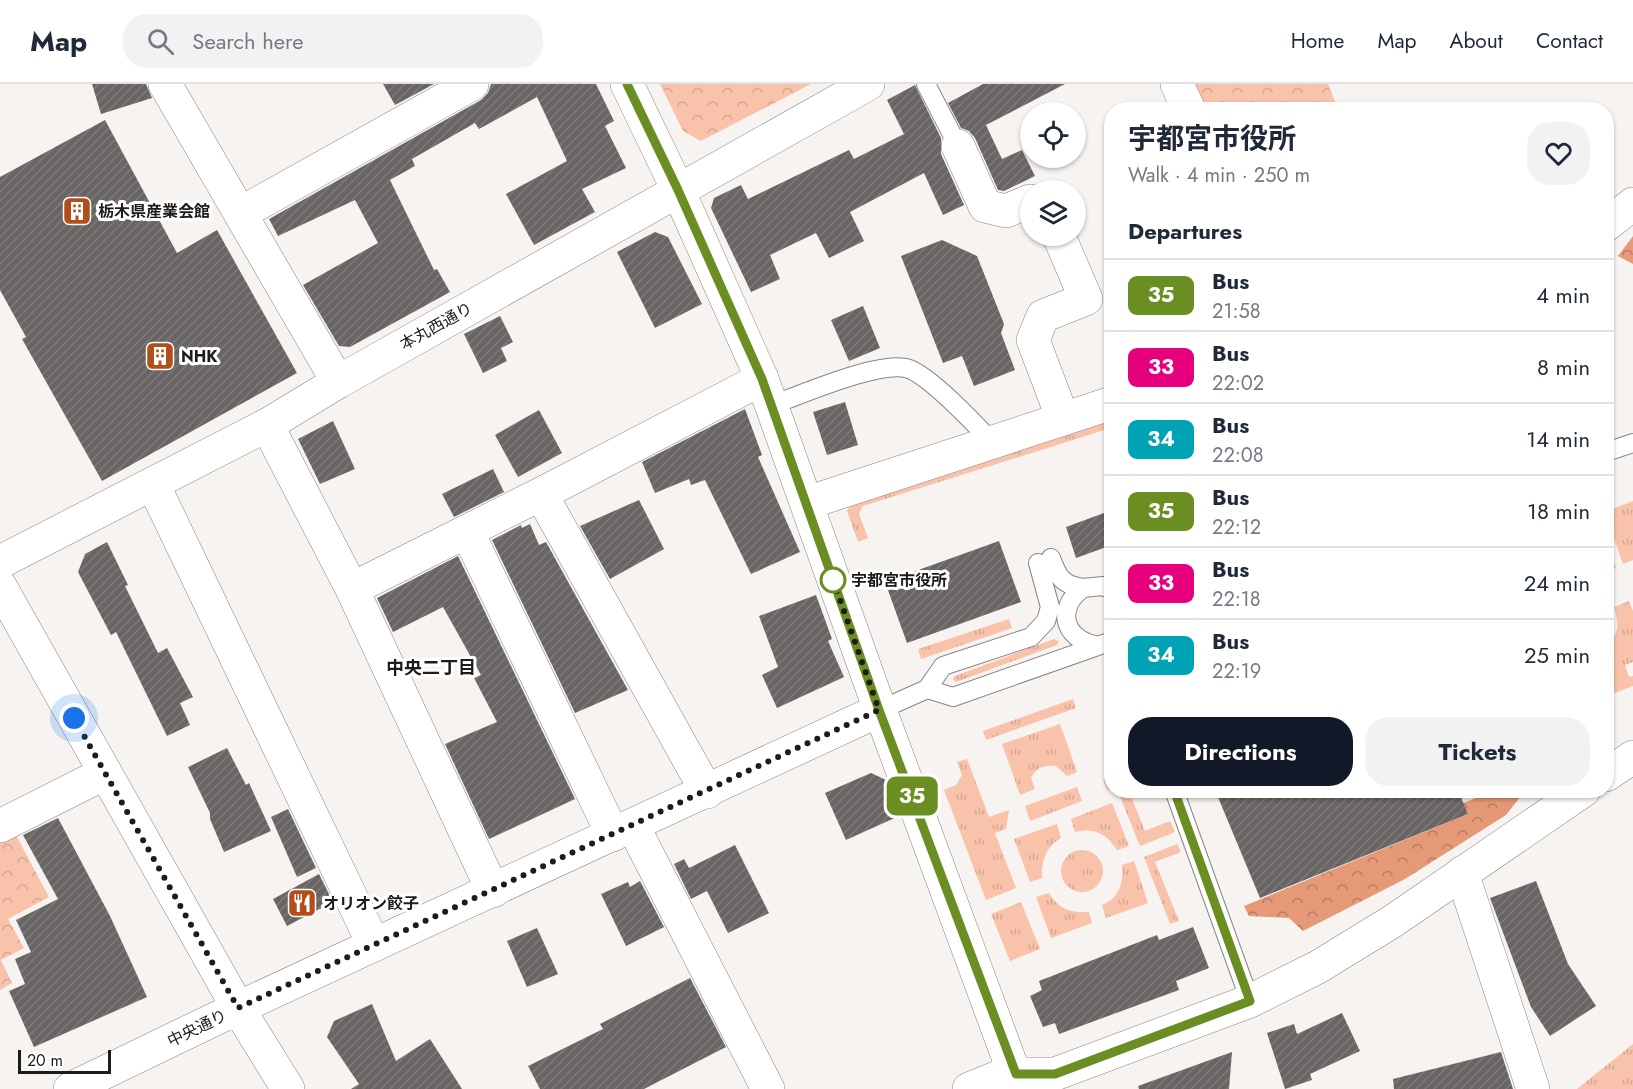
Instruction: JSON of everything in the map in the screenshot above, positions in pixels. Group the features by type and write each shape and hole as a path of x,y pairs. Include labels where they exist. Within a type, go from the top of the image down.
{"street":[{"path":"165,84 338,382"},
{"path":"241,213 471,84"},
{"path":"627,84 678,190 767,392 879,710 1018,1082"},
{"name":"本丸西通り","path":"0,562 267,425 338,382 868,84"},
{"path":"1177,84 1185,102"},
{"path":"958,147 985,206 1006,212 1020,206"},
{"path":"1614,219 1633,204"},
{"path":"1063,246 1086,299 1043,316 1033,340 1063,418"},
{"path":"352,589 541,494 767,392"},
{"path":"807,503 1104,405"},
{"path":"267,425 352,589 493,891"},
{"path":"153,484 374,945"},
{"path":"541,494 707,792"},
{"path":"467,531 623,830 768,1089"},
{"path":"0,586 238,1008 288,1089"},
{"name":"中央通り","path":"70,1089 238,1008 707,792 879,710"},
{"path":"1614,770 1633,757"},
{"path":"0,826 105,773"},
{"path":"969,1089 996,1078 1018,1082 1055,1074 1250,1001 1318,967 1393,921 1572,798"},
{"path":"1462,873 1533,1089"}],"lane":[{"path":"926,84 958,147"},
{"path":"767,392 881,367 909,369 946,396 992,442"},
{"path":"1614,449 1633,443"},
{"path":"1031,637 1046,621 1050,607 1044,561 1059,580 1068,586 1104,588"},
{"path":"1083,588 1069,603 1067,623 1077,639 1103,643"},
{"path":"879,710 927,689 943,666 1067,623"},
{"path":"927,689 953,697 1103,643"},
{"path":"1177,798 1250,1001"}],"green space":[{"path":"660,84 811,84 701,141 683,131"},
{"path":"1185,84 1328,84 1335,102 1194,102"},
{"path":"1633,236 1633,264 1618,256"},
{"path":"1104,420 1104,430 863,506 859,514 868,538 858,542 847,511 853,498"},
{"path":"1633,501 1633,560 1623,564 1614,539 1614,508"},
{"path":"1629,601 1633,611 1633,662 1625,665 1629,677 1633,676 1633,686 1614,693 1614,637 1617,617 1614,607"},
{"path":"1009,619 1012,628 921,659 918,649"},
{"path":"1054,639 1059,641 1057,645 956,682 953,679 955,676"},
{"path":"1073,699 1076,708 986,740 983,731"},
{"path":"1060,724 1077,772 1067,776 1056,766 1041,768 1031,778 1035,789 1020,795 1002,744"},
{"path":"967,759 989,817 1009,810 1006,829 995,833 1016,888 986,900 944,790 956,785 962,775 957,762"},
{"path":"1077,787 1082,801 1030,821 1025,806"},
{"path":"1121,798 1132,798 1145,831 1170,821 1175,832 1140,846"},
{"path":"1476,798 1519,798 1506,815 1405,879 1303,931 1289,918 1249,916 1244,906 1468,814 1463,803"},
{"path":"1112,803 1129,846 1117,850 1099,833 1088,830 1075,832 1071,819"},
{"path":"1057,824 1061,838 1048,850 1042,866 1042,878 1030,882 1014,839"},
{"path":"16,835 49,897 8,919 24,948 1,960 12,983 0,990 0,843"},
{"path":"1177,844 1181,852 1155,862 1179,921 1170,924 1144,857"},
{"path":"1082,850 1097,856 1103,871 1097,886 1082,892 1067,886 1061,871 1067,856"},
{"path":"1134,861 1148,903 1106,918 1102,905 1113,898 1119,889 1122,865"},
{"path":"1049,893 1066,909 1089,912 1092,923 1051,938 1036,897"},
{"path":"1021,902 1040,949 1010,961 991,914"},
{"path":"1633,1044 1633,1089 1577,1089"}],"building":[{"path":"92,84 146,84 152,98 101,114"},
{"path":"383,84 434,84 395,105"},
{"path":"491,84 596,84 614,121 605,126 626,168 582,189 595,212 534,245 506,194 567,161 537,97 479,129 475,123 412,159 415,166 390,180 434,270 437,269 450,292 350,347 339,346 303,285 378,243 355,200 278,236 269,219 481,100 488,93"},
{"path":"983,84 1065,84 1030,102 1020,102 1020,107 986,125 1002,159 1020,151 1020,168 1031,168 1035,176 1020,180 1020,183 1004,191 998,190 975,138 969,131 961,128 948,103"},
{"path":"915,85 941,138 941,154 964,205 943,215 924,173 850,212 864,241 829,258 816,233 770,255 780,279 751,292 711,208 714,198 741,185 748,199 849,150 854,159 904,134 887,100"},
{"name":"NHK","path":"105,120 177,253 217,230 297,373 102,481 22,339 26,337 0,290 0,177"},
{"path":"655,232 668,237 702,304 655,328 617,252"},
{"path":"942,240 977,256 1004,324 1001,333 1015,370 974,386 962,356 943,363 901,256"},
{"path":"863,306 880,348 849,361 831,320"},
{"path":"500,316 513,342 501,348 507,361 483,373 464,334"},
{"path":"845,402 858,445 827,455 813,412"},
{"path":"745,409 762,455 758,457 800,552 751,574 705,480 691,485 689,479 655,493 642,462"},
{"path":"539,410 562,453 518,477 495,435"},
{"path":"333,421 355,469 320,484 298,439"},
{"path":"493,469 504,492 454,517 442,494"},
{"path":"639,500 664,549 610,579 580,526"},
{"path":"1104,513 1104,548 1076,558 1066,527"},
{"path":"530,524 539,545 546,542 628,690 575,713 492,540 521,525 522,528"},
{"path":"999,541 1021,602 907,643 885,582"},
{"path":"107,542 128,585 125,586 158,653 167,648 193,697 180,703 190,725 167,736 116,632 111,635 78,572 85,554"},
{"path":"458,556 575,799 489,839 445,744 497,722 474,678 481,675 443,607 393,632 377,598"},
{"path":"816,595 832,639 828,641 844,677 777,708 762,675 778,667 759,616"},
{"path":"227,748 246,785 249,783 271,831 224,852 210,819 210,813 188,767"},
{"path":"871,773 886,780 899,816 846,840 825,793"},
{"path":"1218,798 1461,798 1468,814 1260,898"},
{"path":"288,809 316,868 297,877 271,817"},
{"path":"58,818 110,916 147,997 34,1047 9,991 25,984 15,959 31,952 16,920 58,899 23,835"},
{"path":"735,845 769,913 728,933 707,891 691,899 674,864 684,859 689,868"},
{"path":"319,874 333,902 287,926 273,899"},
{"path":"640,881 664,927 626,946 601,894 628,882 630,887"},
{"path":"1536,881 1568,964 1596,1006 1550,1036 1531,1007 1490,898"},
{"path":"1193,927 1209,968 1176,981 1179,990 1059,1034 1055,1023 1043,1027 1030,996 1042,990 1039,981 1157,935 1159,940"},
{"path":"537,928 558,974 527,987 507,941"},
{"path":"690,978 726,1047 644,1089 540,1089 528,1066 603,1029 600,1024"},
{"path":"372,1004 396,1061 430,1039 462,1089 351,1089 359,1084 327,1037 334,1021"},
{"path":"1342,1013 1360,1051 1310,1074 1312,1080 1285,1089 1267,1033 1294,1024 1297,1034"},
{"path":"1232,1052 1229,1089 1139,1089 1138,1086"},
{"path":"1501,1052 1513,1089 1394,1089 1393,1079"}],"bus line":[{"name":"35","path":"627,84 678,190 762,379 879,710 1016,1074 1055,1074 1250,1001 1177,798"}],"place":[{"name":"栃木県産業会館","path":"77,211"},
{"name":"NHK","path":"160,356"},
{"name":"宇都宮市役所","path":"833,580"},
{"name":"オリオン餃子","path":"302,903"}],"district":[{"name":"中央二丁目","path":"431,668"}],"route":[{"path":"74,718 238,1008 707,792 879,710 832,578 833,580"}]}
